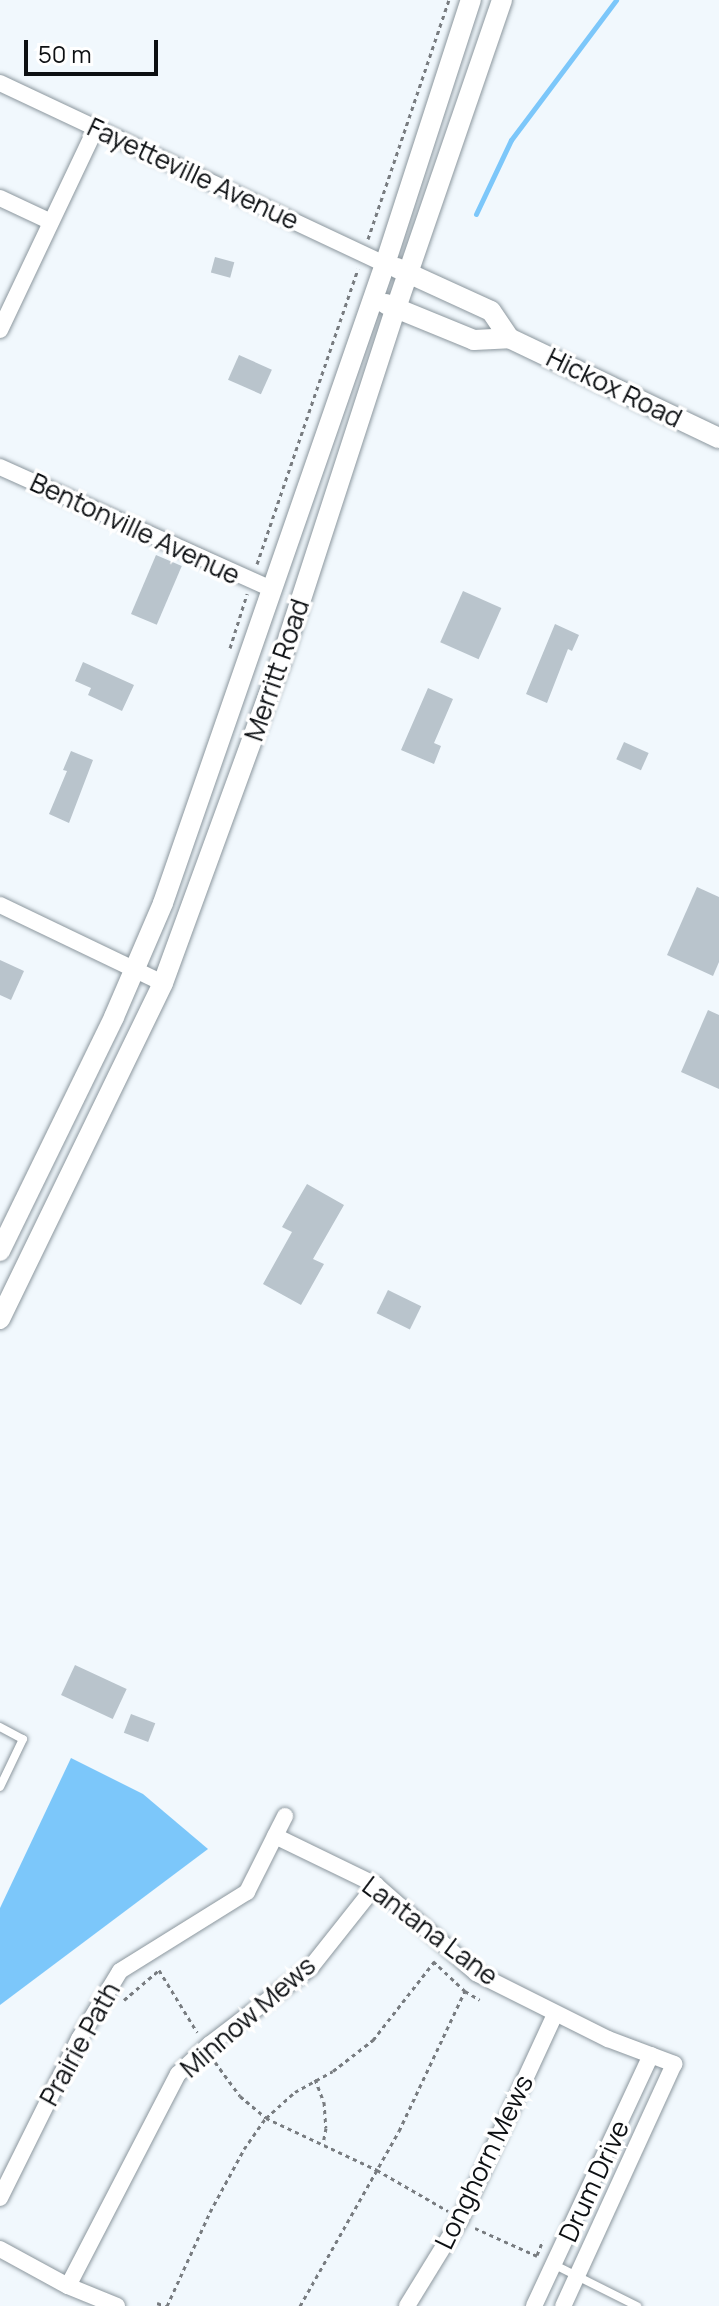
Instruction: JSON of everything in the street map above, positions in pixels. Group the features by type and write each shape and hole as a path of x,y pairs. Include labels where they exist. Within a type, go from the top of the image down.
{"street":[{"name":"Merritt Road","path":"0,1251 136,969 163,903 385,264 471,0"},
{"name":"Merritt Road","path":"0,1319 163,983 280,664 396,308 502,0"},
{"name":"Fayetteville Avenue","path":"0,83 385,264"},
{"path":"0,330 96,128"},
{"path":"0,198 51,222"},
{"name":"Hickox Road","path":"385,264 491,311 509,338"},
{"name":"Hickox Road","path":"371,298 474,340 509,338 719,438"},
{"name":"Bentonville Avenue","path":"0,467 271,589"},
{"path":"0,905 163,983"},
{"name":"Prairie Path","path":"0,2198 79,2039 120,1971 247,1892 285,1816"},
{"name":"Lantana Lane","path":"275,1836 376,1885 476,1973 555,2014 674,2064"},
{"name":"Minnow Mews","path":"68,2286 178,2074 205,2048 311,1967 376,1885"},
{"name":"Longhorn Mews","path":"407,2306 460,2220 555,2014"},
{"name":"Drum Drive","path":"534,2306 651,2055"},
{"name":"Drum Drive","path":"563,2306 579,2277 674,2064"},
{"path":"0,2249 68,2286 117,2306"}],"lane":[{"path":"0,1727 23,1739 0,1787"},
{"path":"555,2265 637,2306"}],"path":[{"path":"228,654 449,0"},
{"path":"429,1955 465,1991 480,2000"},
{"path":"157,2303 166,2306 210,2212 244,2149 266,2118 315,2079 333,2071 373,2040 434,1962"},
{"path":"124,2000 159,1970 205,2048 240,2096 266,2118 377,2170 460,2220 537,2256"},
{"path":"300,2306 377,2170 465,1991"},
{"path":"315,2079 324,2102 323,2143"},
{"path":"533,2265 543,2240"}],"water":[{"path":"71,1758 143,1794 208,1849 0,2005 0,1908"}],"building":[{"path":"215,257 234,262 230,278 211,272"},
{"path":"239,355 272,370 261,394 228,380"},
{"path":"156,555 182,566 157,625 131,614"},
{"path":"463,591 501,608 479,659 440,642"},
{"path":"555,624 579,635 572,651 568,649 547,703 526,694"},
{"path":"83,662 134,685 122,711 88,695 91,688 75,681"},
{"path":"428,688 453,699 434,743 441,746 434,764 401,750"},
{"path":"624,742 649,753 641,770 616,759"},
{"path":"71,751 93,760 69,823 49,814 67,771 63,770"},
{"path":"697,887 719,897 719,962 713,976 667,955"},
{"path":"0,960 24,971 11,1000 0,995"},
{"path":"708,1010 719,1015 719,1089 681,1072"},
{"path":"307,1184 344,1205 313,1259 324,1264 301,1305 263,1284 292,1232 282,1227"},
{"path":"388,1290 421,1306 410,1330 377,1313"},
{"path":"75,1665 127,1689 113,1719 61,1695"},
{"path":"131,1714 155,1723 148,1742 124,1733"}],"waterway":[{"path":"476,214 511,140 616,0"}]}
